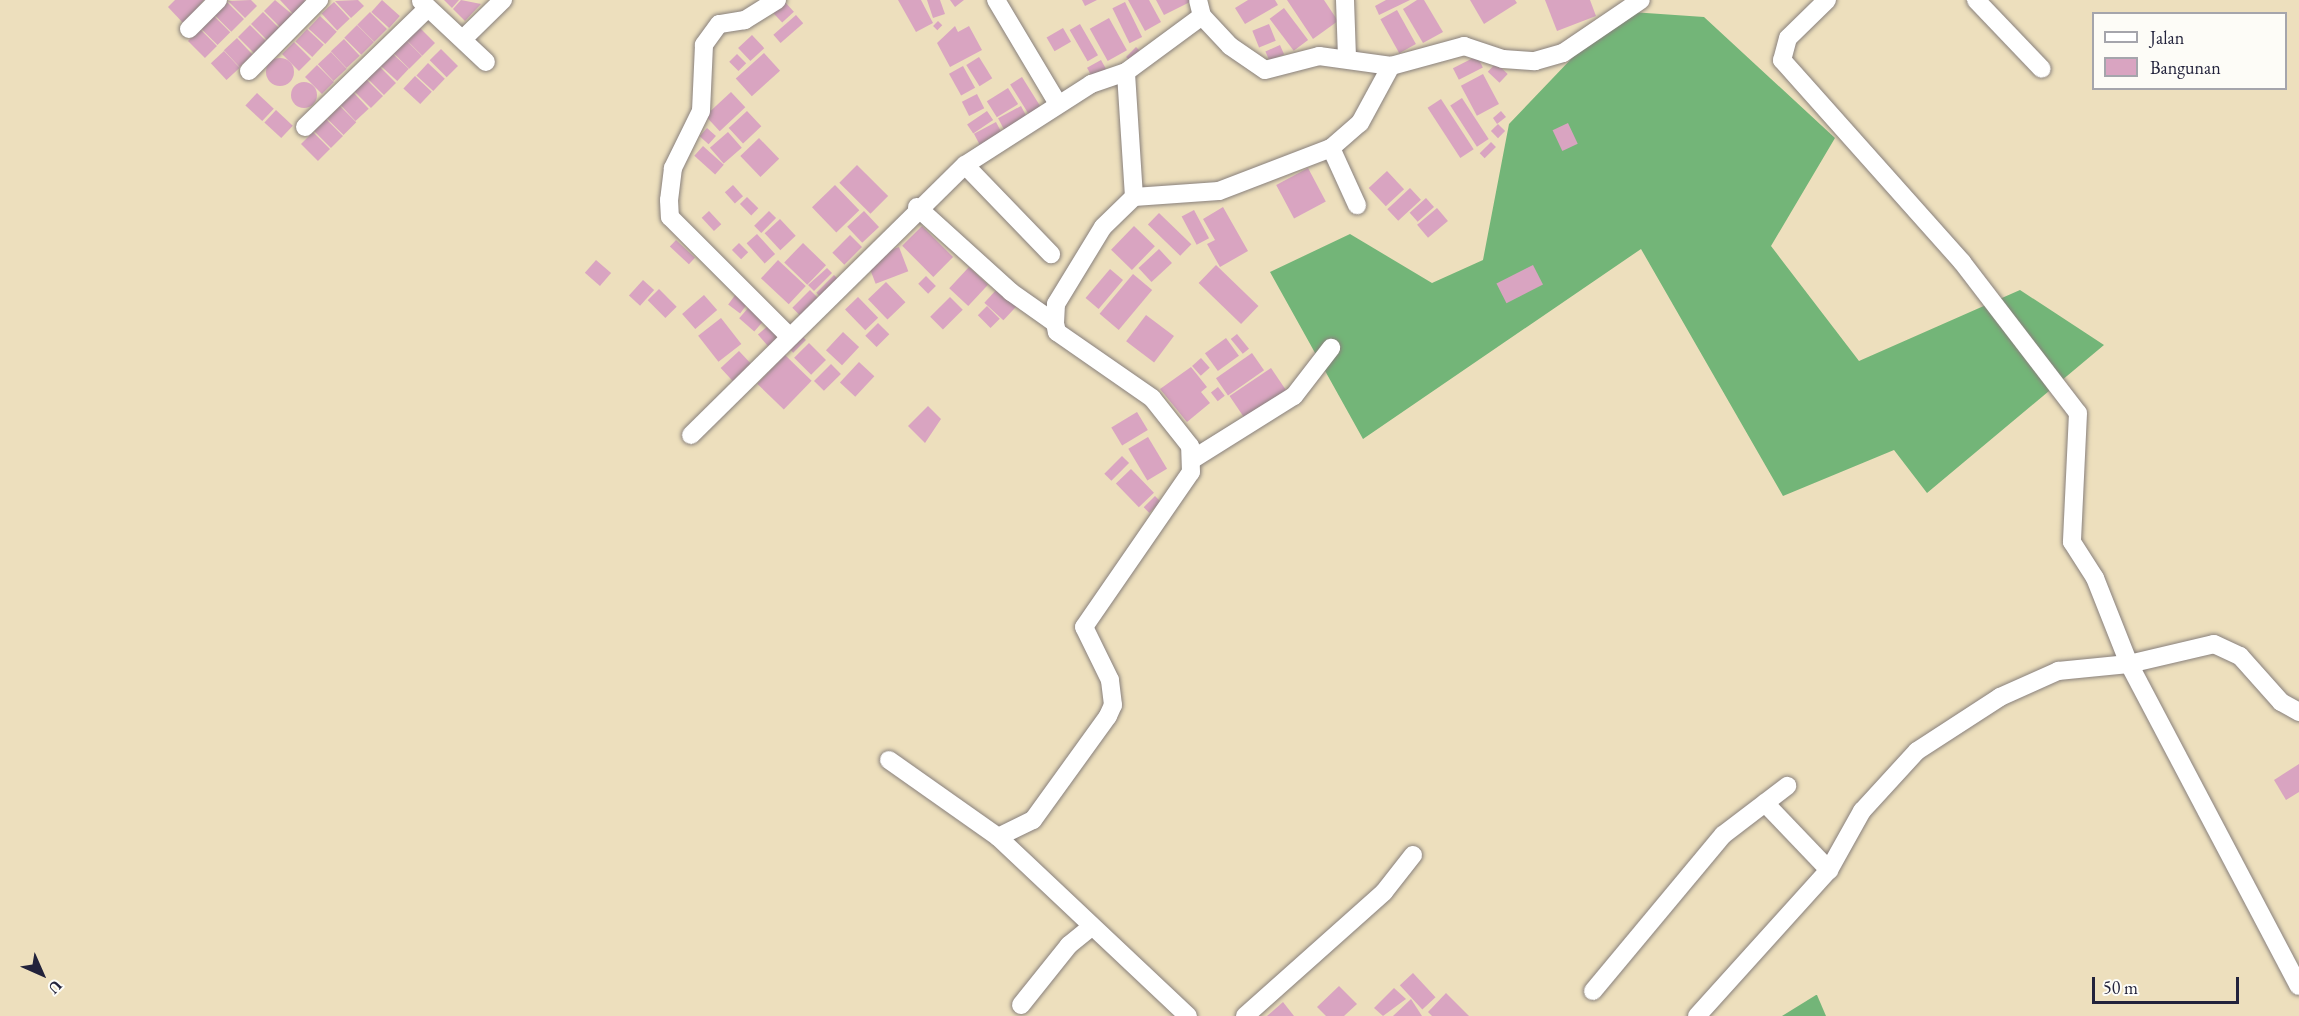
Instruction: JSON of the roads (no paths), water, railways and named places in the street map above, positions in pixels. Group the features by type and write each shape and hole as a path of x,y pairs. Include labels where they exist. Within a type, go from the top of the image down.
{"street":[{"path":"189,29 218,0"},
{"path":"249,71 320,0"},
{"path":"463,39 503,0"},
{"path":"777,0 745,20 719,24 704,45 701,111 673,168 669,200 670,217 699,250 788,335"},
{"path":"996,0 1058,104"},
{"path":"1345,0 1347,57"},
{"path":"691,435 917,207 965,165 1091,84 1126,72 1200,8 1258,68 1347,57 1391,66 1464,46 1519,62 1546,60 1641,0"},
{"path":"1827,0 1788,38 1782,60 1962,262 2075,408 2080,437 2069,535 2095,578 2129,664 2299,986"},
{"path":"1976,0 2042,69"},
{"path":"305,127 424,4 486,62"},
{"path":"998,837 1033,820 1108,716 1113,705 1110,680 1084,627 1185,481 1193,459 1190,446 1152,398 1057,332 1054,323 1056,304 1103,227 1134,197 1219,190 1331,148 1360,123 1391,66"},
{"path":"1126,72 1134,197"},
{"path":"1331,148 1357,205"},
{"path":"965,165 1051,254"},
{"path":"917,207 1011,292 1054,323"},
{"path":"1193,459 1294,396 1331,348"},
{"path":"1697,1016 1829,870 1862,811 1940,731 2058,671 2129,664 2202,645 2221,646 2240,656 2281,702 2299,712"},
{"path":"890,760 998,837 1090,928 1188,1016"},
{"path":"1593,991 1699,861 1787,786"},
{"path":"1766,802 1829,870"},
{"path":"1245,1016 1384,892 1413,855"},
{"path":"1021,1005 1069,945 1090,928"}]}
